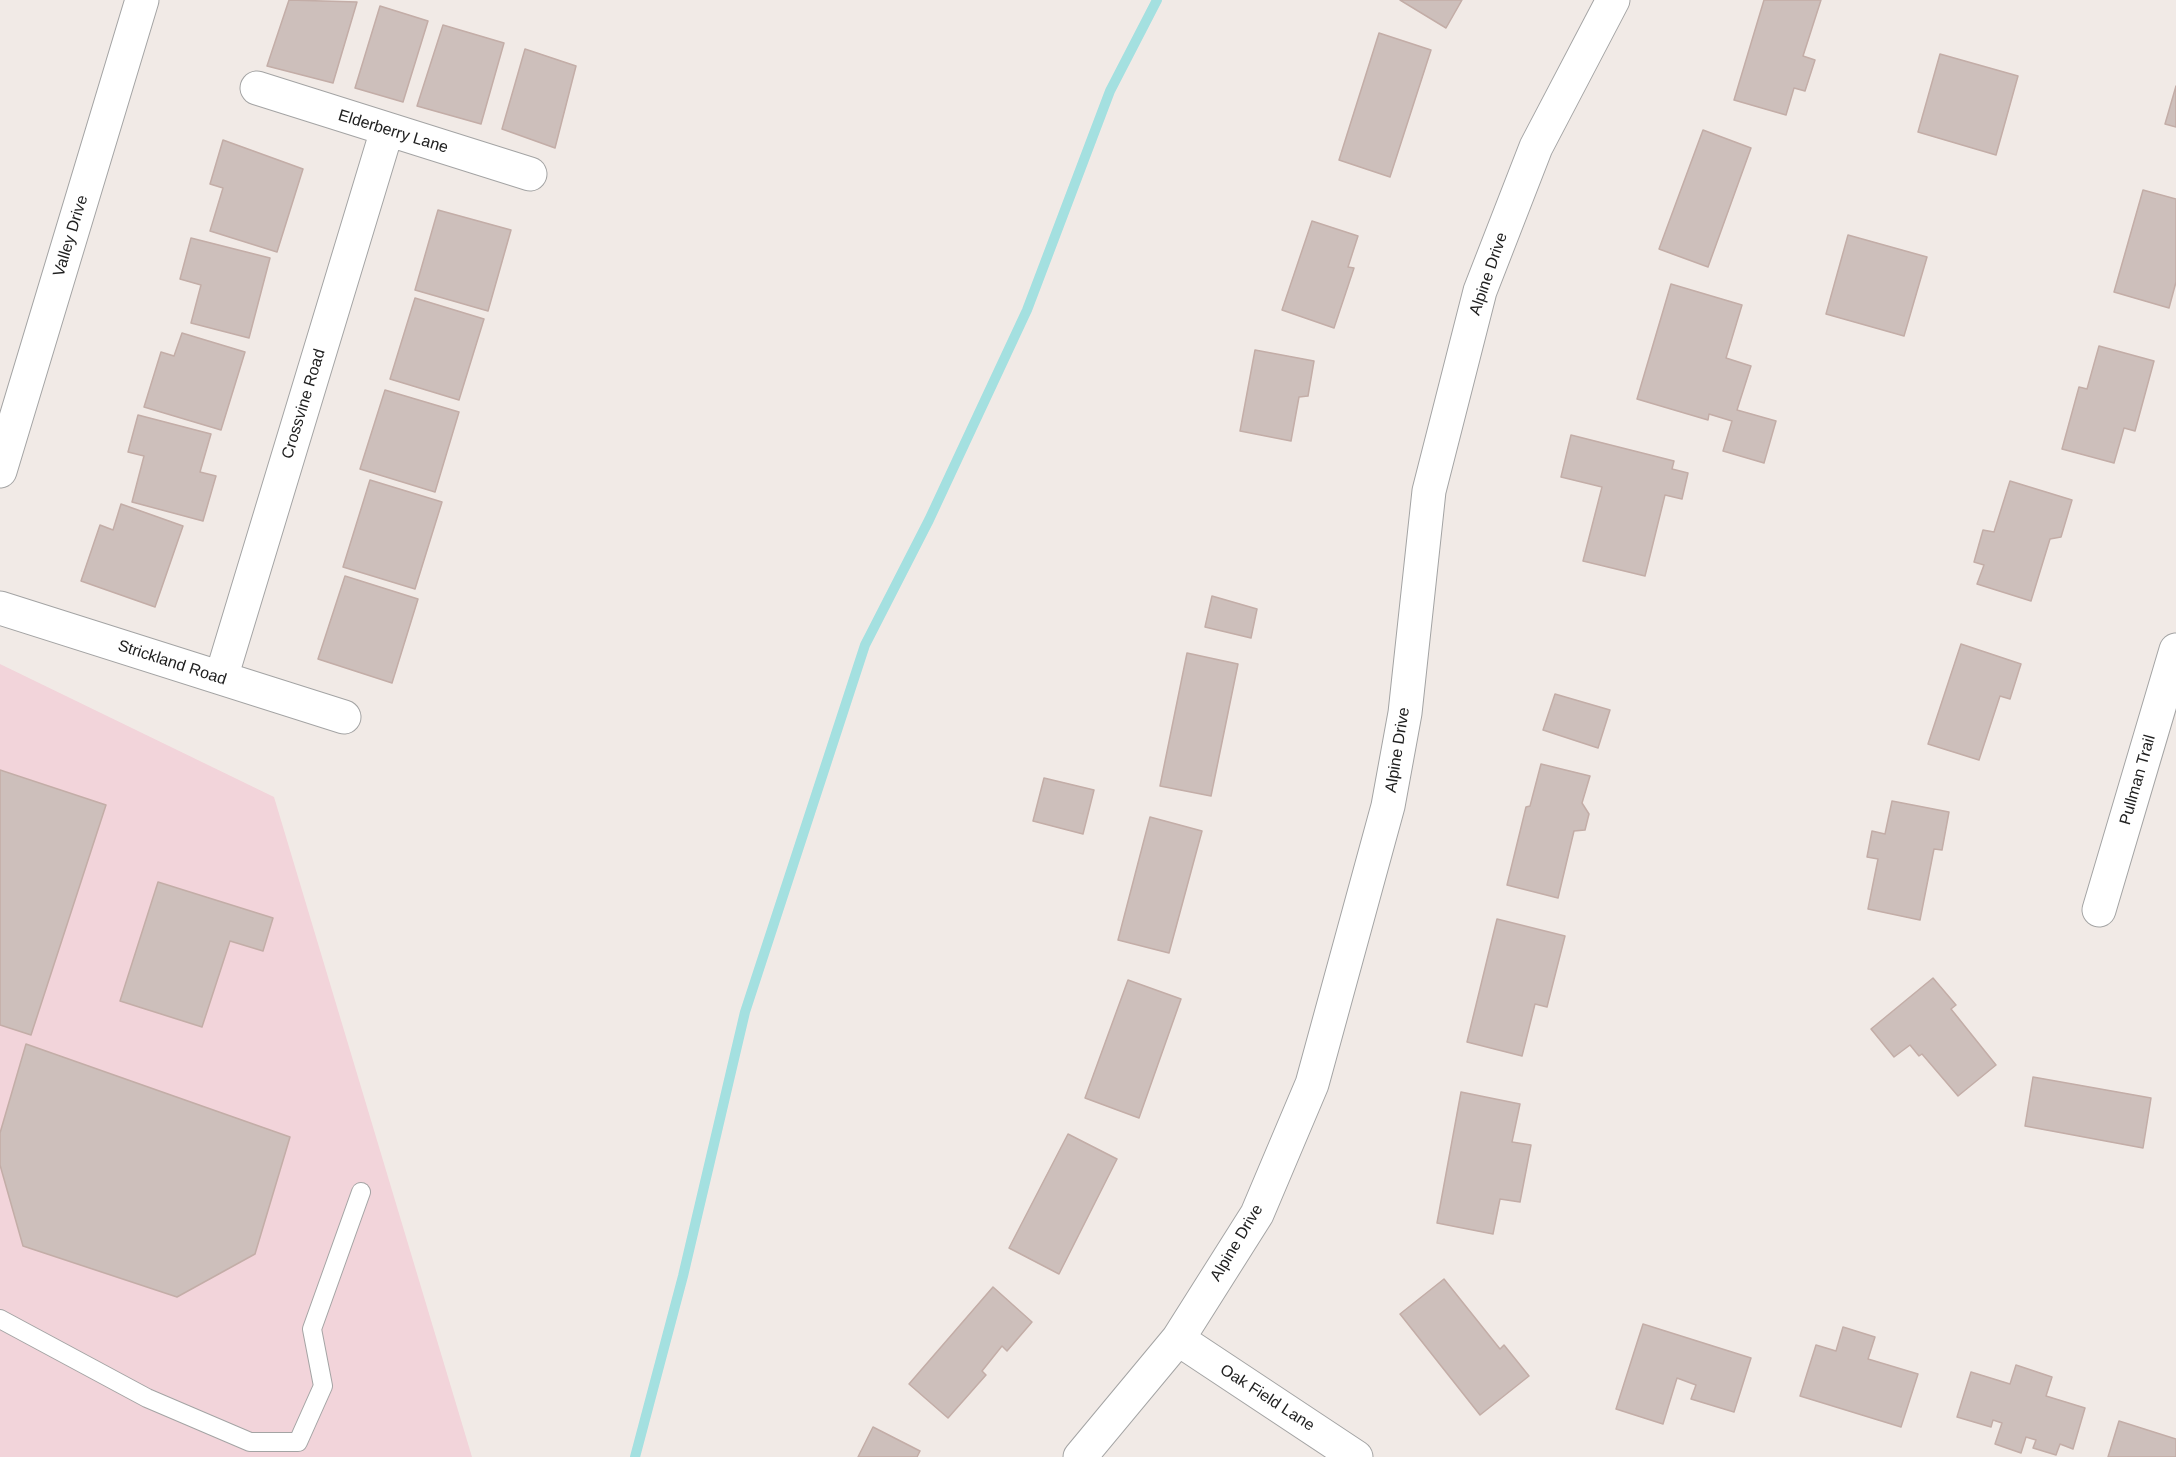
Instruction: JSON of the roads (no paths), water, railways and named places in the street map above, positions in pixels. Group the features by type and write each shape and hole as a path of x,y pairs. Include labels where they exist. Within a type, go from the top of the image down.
{"street":[{"name":"Valley Drive","path":"0,471 142,0"},
{"name":"Alpine Drive","path":"1080,1457 1178,1339 1257,1214 1312,1084 1389,806 1405,713 1429,491 1480,291 1536,147 1613,0"},
{"name":"Elderberry Lane","path":"257,88 530,174"},
{"name":"Crossvine Road","path":"221,678 387,130"},
{"name":"Strickland Road","path":"0,608 344,717"},
{"name":"Pullman Trail","path":"2099,910 2175,656"},
{"name":"Oak Field Lane","path":"1178,1339 1356,1457"}],"lane":[{"path":"0,1319 147,1398 250,1442 298,1442 323,1386 312,1329 361,1192"}],"waterway":[{"path":"635,1457 683,1276 745,1012 865,645 929,520 1027,310 1110,91 1157,0"}]}
